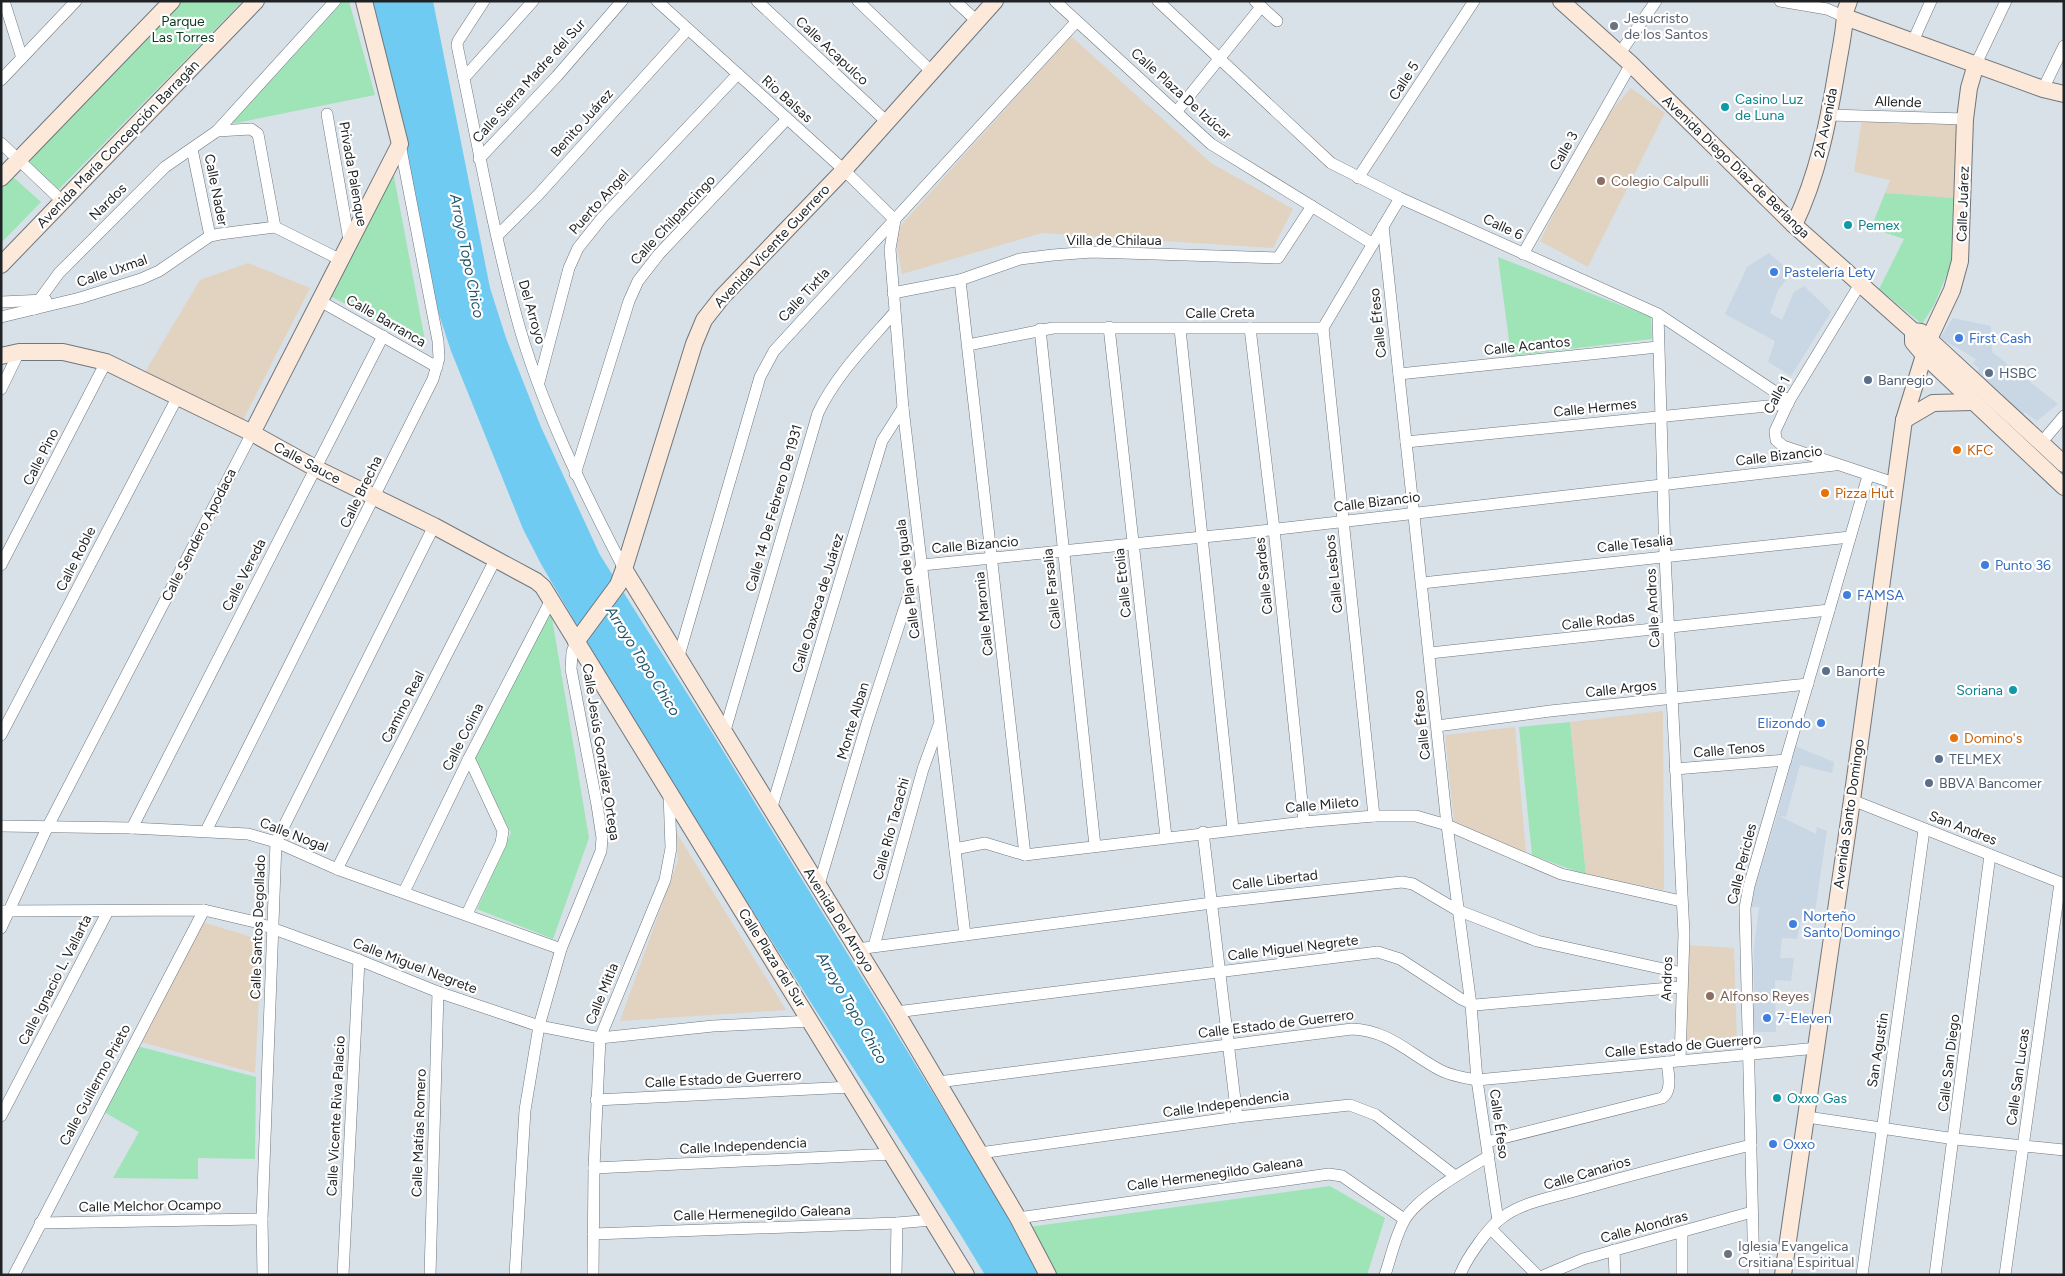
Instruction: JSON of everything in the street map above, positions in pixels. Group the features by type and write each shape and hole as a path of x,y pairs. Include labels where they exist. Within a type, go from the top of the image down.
{"street":[{"path":"4,1 22,58"},
{"path":"1,80 75,1"},
{"path":"1,178 172,1"},
{"name":"Avenida María Concepción Barragán","path":"1,265 256,1"},
{"name":"Nardos","path":"37,304 59,273 140,191 174,160 216,131 335,1"},
{"path":"364,1 400,144"},
{"name":"Del Arroyo","path":"484,1 458,41 458,48 478,159 496,236 516,317 539,382 575,474 624,569"},
{"path":"464,78 533,1"},
{"name":"Calle Sierra Madre del Sur","path":"478,159 557,76 622,1"},
{"name":"Rio Balsas","path":"657,1 844,170 894,220"},
{"name":"Calle Acapulco","path":"757,1 887,122"},
{"path":"858,1 931,71"},
{"path":"955,1 977,21"},
{"name":"Avenida Vicente Guerrero","path":"576,642 618,585 694,344 704,320 722,297 844,170 995,1"},
{"name":"Calle Plaza De Izúcar","path":"1055,1 1076,22 1218,148 1372,244"},
{"name":"Calle 6","path":"1158,1 1332,163 1400,198 1658,314 1788,403"},
{"name":"Calle 5","path":"1358,178 1474,1"},
{"name":"Avenida Diego Díaz de Berlanga","path":"1561,1 1625,58 1794,225 1913,332 1921,332 1929,339 2064,464"},
{"name":"Calle 3","path":"1523,254 1656,1"},
{"path":"1780,1 1827,9 1847,9 1913,41 2044,89 2064,94"},
{"path":"1913,41 1931,1"},
{"path":"1976,64 2006,1"},
{"path":"1177,110 1220,58 1258,4 1277,21"},
{"name":"2A Avenida","path":"1794,225 1812,186 1829,115 1847,9"},
{"name":"Calle Tixtla","path":"678,658 760,377 774,351 1076,22"},
{"name":"Benito Juárez","path":"496,236 538,195 688,29"},
{"path":"2044,89 2064,46"},
{"name":"Calle Juárez","path":"1924,355 1929,339 1952,290 1960,261 1965,119 1969,88 1976,64"},
{"name":"Puerto Angel","path":"539,382 570,268 578,248 602,218 738,74"},
{"name":"Privada Palenque","path":"327,114 349,240"},
{"name":"Allende","path":"1829,115 1965,119"},
{"name":"Calle Chilpancingo","path":"575,474 629,301 638,281 659,254 787,119"},
{"path":"216,131 251,129 258,134 275,227 339,260"},
{"path":"1,144 63,202"},
{"name":"Calle Sendero Apodaca","path":"1,928 6,911 47,828 400,144"},
{"name":"Calle Brecha","path":"206,831 375,498 437,367 438,341 400,144"},
{"name":"Calle Nader","path":"192,149 210,236"},
{"path":"1323,328 1400,198"},
{"name":"Villa de Chilaua","path":"893,293 960,280 1020,259 1053,255 1092,252 1278,258 1312,206"},
{"name":"Calle Plan de Iguala","path":"894,220 890,249 903,408 965,935"},
{"name":"Calle Éfeso","path":"1383,226 1447,825 1489,1156 1494,1225"},
{"name":"Calle Uxmal","path":"1,302 37,304 80,298 141,279 160,271 210,236 275,227"},
{"name":"Calle Maronia","path":"960,280 993,558 1025,855"},
{"name":"Calle 1","path":"1860,284 1788,403 1775,431 1778,443 1835,465 1894,483"},
{"name":"Calle Barranca","path":"320,301 437,367"},
{"name":"Calle Uxmal","path":"1,318 37,304"},
{"name":"Calle 14 De Febrero De 1931","path":"724,734 818,413 838,379 894,313"},
{"name":"Calle Andros","path":"1658,314 1660,416 1681,901"},
{"name":"Calle Creta","path":"968,345 1040,329 1109,327 1180,329 1323,328"},
{"name":"Calle Etolia","path":"1109,327 1166,836"},
{"name":"Calle Sardes","path":"1250,328 1274,529 1304,822"},
{"name":"Calle Lesbos","path":"1323,328 1374,816"},
{"name":"Calle Farsalia","path":"1040,329 1095,846"},
{"path":"1180,329 1233,829"},
{"name":"Avenida Diego Díaz de Berlanga","path":"1913,332 1913,342 1924,355 2064,488"},
{"name":"Calle Vereda","path":"132,828 383,336"},
{"name":"Calle Acantos","path":"1399,374 1658,347"},
{"path":"1,389 19,352"},
{"name":"Calle Sauce","path":"1,356 19,352 63,352 106,362 252,433 314,468 434,526 536,581 552,598 576,642"},
{"name":"Avenida Santo Domingo","path":"1783,1275 1852,800 1894,483 1904,420 1924,355"},
{"name":"Calle Pino","path":"1,565 106,362"},
{"name":"Calle Roble","path":"1,735 177,398"},
{"path":"1904,420 1933,403 1958,400 1972,402"},
{"name":"Calle Hermes","path":"1406,442 1788,403"},
{"name":"Calle Oaxaca de Juárez","path":"771,810 882,440 903,408"},
{"path":"2040,443 2064,416"},
{"name":"Calle Bizancio","path":"922,565 1343,522 1414,512 1663,486 1835,465"},
{"name":"Calle Pericles","path":"1754,1275 1745,908 1749,886 1868,476"},
{"name":"Calle Santos Degollado","path":"262,1275 262,1219 276,842 434,526"},
{"name":"Calle Tesalia","path":"1422,583 1850,537"},
{"name":"Camino Real","path":"337,869 495,560"},
{"name":"Monte Alban","path":"818,888 867,723 912,585 922,565"},
{"name":"Avenida Del Arroyo","path":"624,569 818,888 896,1012 1018,1218 1048,1275"},
{"name":"Calle Colina","path":"404,892 468,758 552,598"},
{"name":"Calle Rodas","path":"1430,653 1829,610"},
{"name":"Calle Plaza del Sur","path":"576,642 966,1275"},
{"name":"Calle Jesús González Ortega","path":"515,1275 525,1110 539,1026 560,949 598,860 601,845 597,804 571,669 572,652 576,642"},
{"name":"Calle Argos","path":"1437,726 1550,711 1808,684"},
{"name":"Calle Río Tacachi","path":"874,946 923,769 940,721"},
{"path":"467,914 501,843 504,831 468,758"},
{"name":"Calle Tenos","path":"1675,769 1786,760"},
{"name":"Calle Mitla","path":"593,1275 592,1234 600,1038 665,880 671,848 669,792"},
{"name":"San Andres","path":"1852,800 2062,884"},
{"name":"Calle Mileto","path":"955,849 985,843 1025,855 1233,829 1374,816 1416,816 1447,825 1561,874 1681,901"},
{"name":"Calle Nogal","path":"1,826 132,828 248,834 276,842 337,869 467,914 560,949"},
{"name":"San Agustin","path":"1862,1275 1924,830"},
{"path":"1203,832 1237,1118"},
{"name":"Calle San Diego","path":"1935,1275 1955,1139 1990,855"},
{"name":"Calle Libertad","path":"857,949 1212,903 1402,882 1413,884 1458,910 1537,941 1682,973"},
{"name":"Calle San Lucas","path":"2005,1275 2062,884"},
{"name":"Andros","path":"1680,1060 1684,934 1681,901"},
{"name":"Calle Miguel Negrete","path":"6,911 204,910 241,918 273,929 359,960 438,992 539,1026 600,1038 713,1026 811,1021"},
{"name":"Calle Guillermo Prieto","path":"14,1275 204,910"},
{"name":"Calle Ignacio L. Vallarta","path":"1,1116 108,911"},
{"name":"Calle Miguel Negrete","path":"896,1012 1378,952 1400,959 1471,1005"},
{"name":"Calle Vicente Riva Palacio","path":"343,1275 359,960"},
{"path":"1471,1005 1681,987"},
{"name":"Calle Matías Romero","path":"430,1275 438,992"},
{"name":"Calle Estado de Guerrero","path":"938,1082 1229,1044 1363,1029 1392,1039 1439,1070 1478,1080 1817,1048"},
{"path":"1487,1142 1662,1098 1669,1089 1668,1062"},
{"name":"Calle Estado de Guerrero","path":"596,1100 851,1088"},
{"name":"Calle Independencia","path":"980,1153 1335,1105 1362,1108 1376,1115 1455,1176"},
{"path":"1807,1117 1955,1139 2064,1150"},
{"name":"Calle Canarios","path":"1460,1275 1494,1225 1511,1212 1556,1196 1751,1145"},
{"name":"Calle Independencia","path":"594,1168 893,1154"},
{"path":"1385,1275 1404,1219 1455,1176 1489,1156"},
{"name":"Calle Hermenegildo Galeana","path":"1018,1218 1329,1174 1342,1176 1404,1219"},
{"name":"Calle Alondras","path":"1545,1275 1560,1267 1614,1250 1752,1212"},
{"name":"Calle Melchor Ocampo","path":"40,1223 262,1219"},
{"name":"Calle Hermenegildo Galeana","path":"592,1234 897,1223 932,1220"},
{"path":"896,1275 897,1223"},
{"path":"1494,1225 1536,1275"},
{"path":"1682,1232 1682,1275"},
{"path":"1614,1250 1615,1275"}],"shaded area":[{"path":"1071,36 1211,163 1293,209 1273,248 1042,233 902,274 894,233"},
{"name":"Colegio Calpulli","path":"1631,88 1665,113 1588,267 1540,241 1598,126"},
{"path":"1862,119 1958,124 1953,198 1885,193 1890,180 1854,172"},
{"path":"1769,253 1792,273 1778,290 1770,313 1782,320 1794,292 1804,286 1831,312 1791,376 1768,362 1775,341 1725,314 1747,267"},
{"path":"248,263 310,288 242,422 145,372 200,280"},
{"path":"1953,318 1991,326 1992,352 2058,404 2037,421 2024,412 2022,416 1998,397 2003,394 1975,375 1979,368 1973,364 1976,359 1940,338"},
{"path":"1663,711 1664,890 1586,875 1570,722"},
{"path":"1515,727 1526,854 1454,821 1445,735"},
{"path":"1795,746 1834,762 1832,773 1800,765 1786,817 1779,816 1816,834 1817,827 1827,831 1815,912 1803,910 1797,939 1782,938 1780,958 1794,958 1791,981 1775,980 1776,1032 1754,1032 1754,947 1759,907 1749,907 1777,816"},
{"path":"676,832 786,1010 620,1021 678,860"},
{"path":"202,922 262,940 255,1073 141,1042"},
{"name":"Alfonso Reyes","path":"1686,945 1734,948 1737,1045 1683,1050"}],"green space":[{"name":"Parque Las Torres","path":"178,1 243,1 57,191 24,159"},
{"path":"343,1 349,1 375,95 231,124"},
{"path":"393,171 426,346 330,296"},
{"path":"12,176 41,202 1,243 1,187"},
{"path":"1885,193 1953,198 1952,262 1934,305 1922,324 1879,289 1904,239 1871,228"},
{"path":"1498,257 1651,317 1652,339 1511,356"},
{"path":"551,612 589,838 553,939 477,909 511,833 473,753"},
{"path":"1570,722 1586,875 1532,855 1519,727"},
{"path":"137,1046 256,1077 255,1159 198,1158 198,1179 113,1178 139,1132 104,1112"},
{"path":"1330,1186 1385,1218 1367,1275 1058,1275 1029,1227"}],"water":[{"name":"Arroyo Topo Chico","path":"372,1 433,1 490,288 506,338 541,427 600,555 714,736 993,1191 1039,1275 985,1275 716,852 541,564 523,529 451,351 427,278"}],"place":[{"name":"Jesucristo de los Santos","path":"1614,26"},
{"name":"Casino Luz de Luna","path":"1725,107"},
{"name":"Colegio Calpulli","path":"1601,181"},
{"name":"Pemex","path":"1848,225"},
{"name":"Pastelería Lety","path":"1774,272"},
{"name":"First Cash","path":"1959,338"},
{"name":"HSBC","path":"1989,373"},
{"name":"Banregio","path":"1868,380"},
{"name":"KFC","path":"1957,450"},
{"name":"Pizza Hut","path":"1825,493"},
{"name":"Punto 36","path":"1985,565"},
{"name":"FAMSA","path":"1847,595"},
{"name":"Banorte","path":"1826,671"},
{"name":"Soriana","path":"2013,690"},
{"name":"Elizondo","path":"1821,723"},
{"name":"Domino's","path":"1954,738"},
{"name":"TELMEX","path":"1939,759"},
{"name":"BBVA Bancomer","path":"1929,783"},
{"name":"Norteño Santo Domingo","path":"1793,924"},
{"name":"Alfonso Reyes","path":"1710,996"},
{"name":"7-Eleven","path":"1767,1018"},
{"name":"Oxxo Gas","path":"1777,1098"},
{"name":"Oxxo","path":"1773,1144"},
{"name":"Iglesia Evangelica Crsitiana Espiritual","path":"1728,1254"}]}
